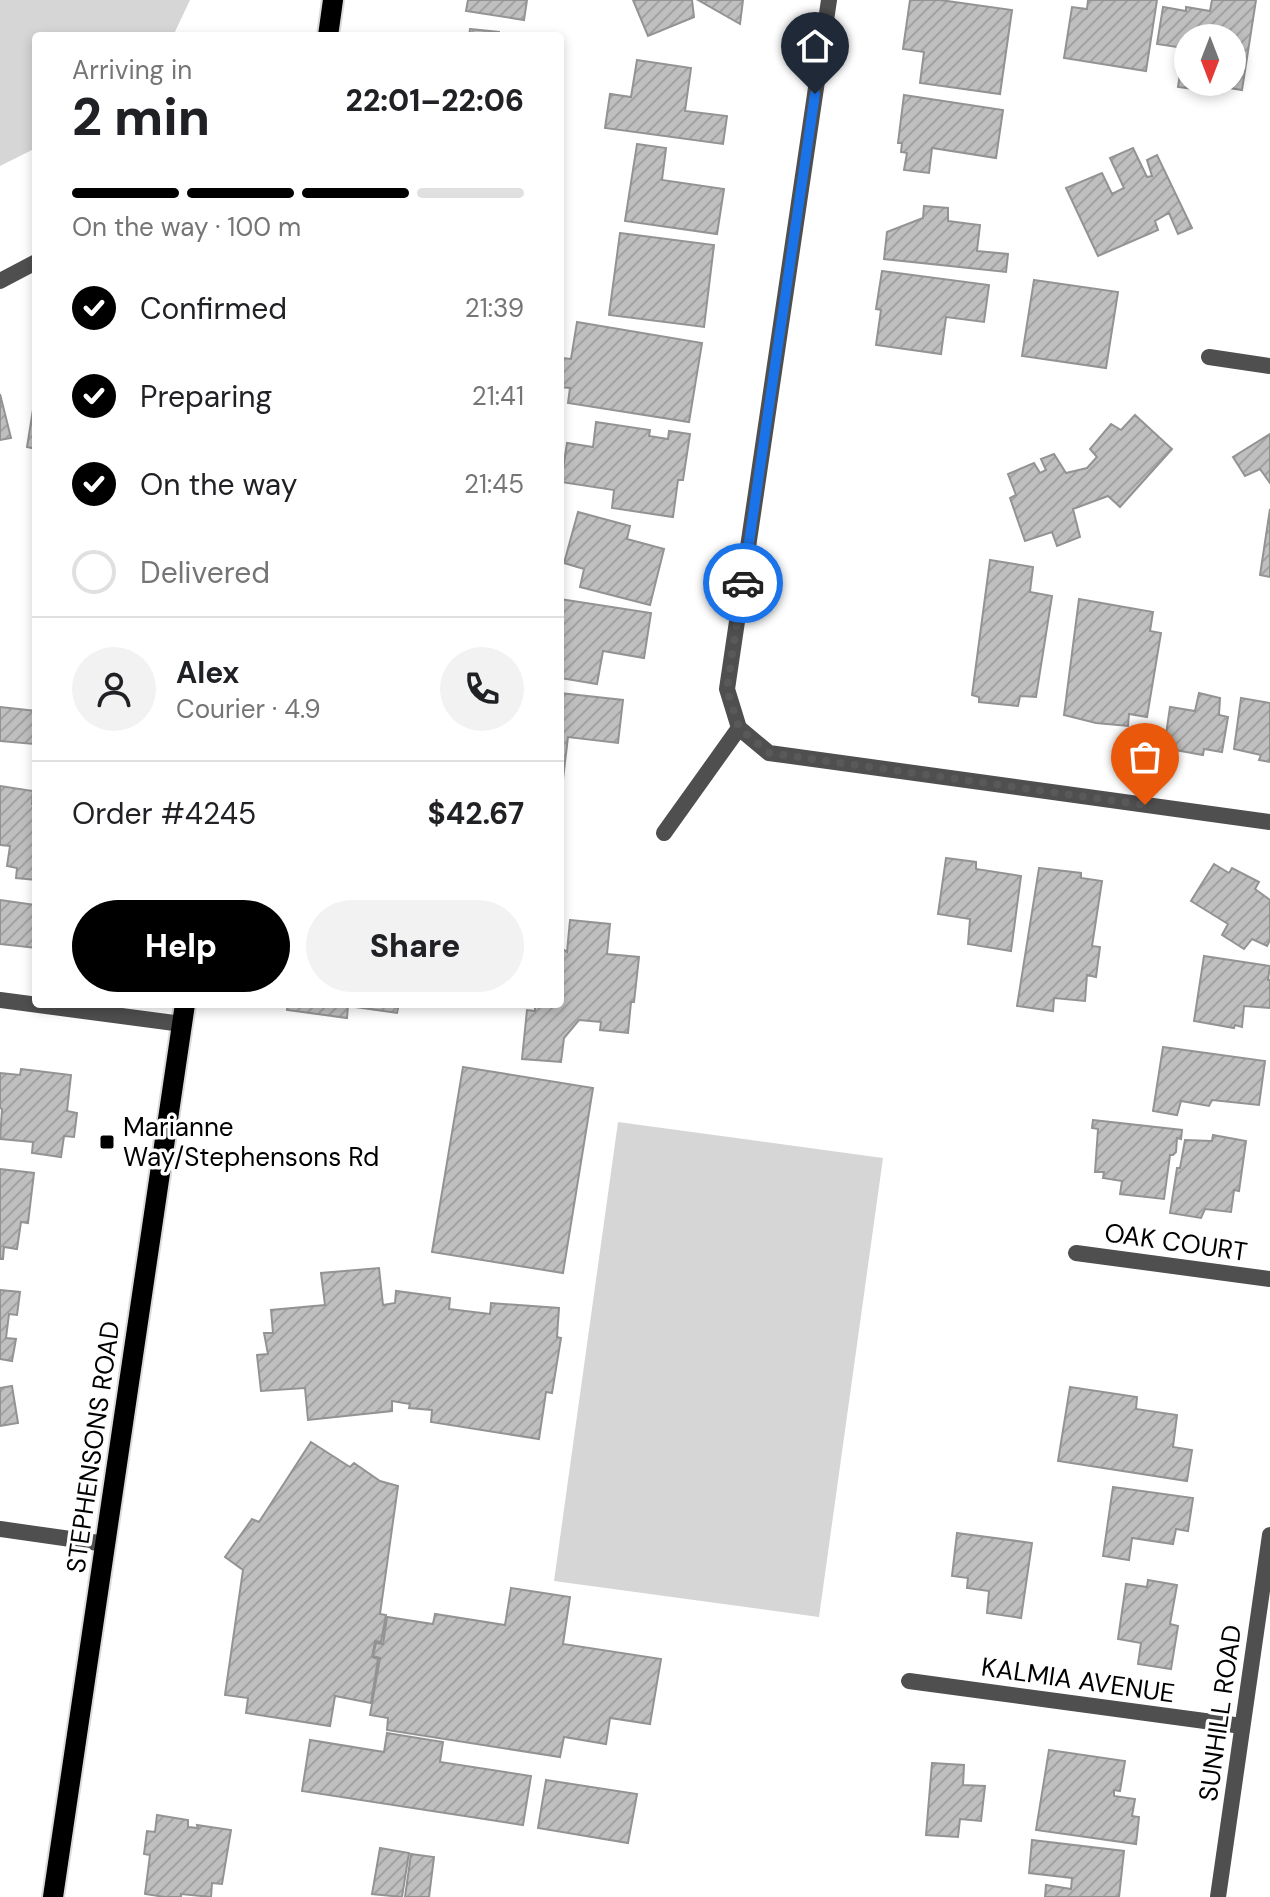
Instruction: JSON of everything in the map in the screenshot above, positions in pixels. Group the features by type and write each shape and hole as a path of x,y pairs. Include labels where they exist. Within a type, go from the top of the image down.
{"main road":[{"path":"329,32 333,0"},
{"name":"STEPHENSONS ROAD","path":"53,1897 184,1014"}],"street":[{"path":"829,0 727,689 739,728 769,753 1270,822"},
{"path":"0,281 32,264"},
{"path":"1209,357 1270,366"},
{"path":"664,833 739,728"},
{"path":"0,1000 32,1002"},
{"path":"105,1008 184,1014"},
{"name":"OAK COURT","path":"1076,1253 1270,1279"},
{"path":"0,1529 106,1544"},
{"name":"SUNHILL ROAD","path":"1218,1897 1270,1535"},
{"name":"KALMIA AVENUE","path":"909,1681 1242,1726"}],"shaded area":[{"path":"0,0 190,0 175,32 32,32 32,150 0,166"},
{"path":"618,1122 883,1158 819,1617 554,1581"}],"building":[{"path":"468,0 527,0 524,20 466,11"},
{"path":"633,0 692,0 694,17 648,36"},
{"path":"698,0 743,0 740,24"},
{"path":"910,0 940,0 1012,10 1000,94 920,83 924,52 903,49"},
{"path":"1088,0 1157,0 1146,71 1064,58 1072,7 1087,9"},
{"path":"1212,0 1256,0 1246,64 1246,24 1174,24 1174,47 1157,44 1163,7 1186,11 1186,7 1210,11"},
{"path":"470,29 499,32 470,32"},
{"path":"637,60 691,68 685,111 727,116 723,144 605,128 610,94 631,97"},
{"path":"904,95 1003,110 996,158 932,148 929,173 904,170 907,153 901,152 902,143 898,143"},
{"path":"637,144 666,148 662,180 724,189 717,234 625,221"},
{"path":"1133,148 1147,177 1152,176 1147,160 1157,155 1192,228 1178,234 1169,213 1155,221 1158,230 1098,256 1066,188 1102,173 1112,194 1124,188 1110,158"},
{"path":"924,206 948,208 948,221 980,225 977,251 1008,254 1006,272 884,259 887,232 923,218"},
{"path":"620,233 714,245 704,327 609,315"},
{"path":"882,271 989,285 984,322 946,317 941,354 876,345 881,310 876,309"},
{"path":"1034,280 1118,292 1106,368 1022,356"},
{"path":"577,322 702,343 689,422 568,403 570,388 564,387 564,358 571,359"},
{"path":"0,394 11,438 0,440"},
{"path":"1135,415 1172,449 1120,507 1108,496 1073,509 1080,537 1057,546 1052,532 1025,541 1010,498 1016,495 1008,474 1034,463 1040,473 1046,470 1041,459 1054,454 1066,473 1087,468 1097,457 1090,449 1111,424 1121,430"},
{"path":"32,416 32,448 27,447"},
{"path":"596,422 650,430 649,436 668,439 669,431 690,434 683,480 678,480 673,517 612,508 614,490 564,482 567,443 593,447"},
{"path":"1270,434 1270,483 1260,469 1245,476 1233,457"},
{"path":"1270,509 1270,577 1260,575"},
{"path":"578,512 630,526 627,539 664,549 650,605 580,587 584,569 564,563"},
{"path":"990,560 1033,567 1030,592 1052,596 1036,697 1020,696 1018,706 979,702 979,697 972,695"},
{"path":"1079,599 1153,612 1150,631 1161,633 1147,717 1129,714 1128,726 1096,723 1064,715"},
{"path":"564,600 651,613 644,658 603,651 597,684 564,679"},
{"path":"564,693 623,700 618,743 568,737 564,771"},
{"path":"1199,693 1220,698 1219,715 1228,717 1222,752 1204,749 1203,755 1164,748 1170,707 1195,711"},
{"path":"1241,698 1270,703 1270,762 1259,760 1261,755 1234,749"},
{"path":"0,707 32,711 32,744 0,741"},
{"path":"0,786 32,791 32,880 16,878 17,868 7,866 10,846 0,845"},
{"path":"946,858 976,862 976,869 1021,876 1011,951 968,944 970,919 938,914"},
{"path":"1214,864 1229,873 1232,868 1259,882 1255,889 1270,900 1270,940 1267,946 1252,939 1244,949 1222,935 1228,924 1191,901"},
{"path":"1039,868 1081,873 1081,878 1102,881 1092,946 1100,947 1096,977 1087,975 1085,1001 1054,998 1053,1011 1017,1006"},
{"path":"0,900 32,904 32,948 0,944"},
{"path":"570,920 610,924 607,954 639,957 628,1033 600,1030 601,1022 579,1020 564,1038 561,1062 522,1059 527,1010 564,1008 564,950 567,952"},
{"path":"1204,956 1270,966 1270,1008 1244,1006 1242,1027 1194,1021"},
{"path":"287,1008 348,1008 347,1018"},
{"path":"362,1008 398,1008 397,1013"},
{"path":"1163,1047 1265,1061 1259,1105 1212,1100 1209,1106 1181,1101 1177,1115 1153,1111"},
{"path":"463,1067 593,1088 563,1273 432,1252"},
{"path":"21,1069 71,1075 67,1111 77,1113 74,1137 64,1136 61,1157 32,1153 33,1142 0,1139 0,1073 20,1075"},
{"path":"1093,1120 1182,1130 1181,1139 1177,1138 1176,1152 1170,1155 1164,1199 1120,1194 1122,1181 1103,1178 1104,1172 1095,1172 1098,1129 1092,1128"},
{"path":"1213,1135 1246,1141 1239,1191 1234,1190 1231,1212 1205,1209 1201,1218 1170,1213 1185,1140 1212,1141"},
{"path":"0,1169 34,1173 28,1223 21,1222 17,1249 4,1247 3,1259 0,1259"},
{"path":"379,1268 383,1305 395,1303 396,1291 450,1298 449,1309 490,1314 491,1303 559,1308 557,1337 561,1338 552,1393 546,1392 539,1439 431,1422 432,1410 409,1408 410,1404 392,1401 392,1411 308,1420 305,1388 261,1391 257,1355 268,1354 264,1333 273,1333 271,1310 325,1305 321,1273"},
{"path":"0,1290 20,1292 17,1315 9,1314 6,1338 16,1339 12,1361 0,1359"},
{"path":"12,1386 18,1423 0,1426 0,1388"},
{"path":"1070,1387 1137,1397 1136,1409 1177,1415 1173,1447 1192,1450 1187,1481 1058,1461"},
{"path":"311,1442 350,1467 354,1463 380,1481 398,1486 380,1614 386,1615 381,1642 375,1641 372,1657 378,1659 371,1703 335,1696 330,1726 246,1713 248,1698 225,1695 243,1570 225,1557 252,1519 259,1522"},
{"path":"1113,1487 1193,1498 1188,1531 1176,1529 1173,1544 1132,1538 1129,1560 1103,1556"},
{"path":"957,1533 1032,1543 1021,1618 987,1613 989,1591 967,1588 968,1578 952,1576"},
{"path":"1148,1580 1177,1585 1170,1624 1178,1626 1171,1669 1138,1664 1141,1643 1118,1639 1126,1584 1147,1587"},
{"path":"511,1588 570,1597 563,1644 661,1659 650,1724 610,1718 606,1744 564,1737 560,1757 387,1730 388,1718 370,1715 380,1658 373,1656 376,1643 383,1644 387,1617 433,1624 435,1614 505,1625"},
{"path":"387,1733 443,1742 440,1762 531,1776 523,1825 302,1791 310,1740 384,1752"},
{"path":"1049,1750 1125,1761 1120,1791 1114,1790 1114,1796 1135,1799 1132,1816 1139,1817 1136,1844 1036,1830"},
{"path":"932,1763 964,1765 963,1785 985,1786 981,1821 960,1819 958,1837 926,1835"},
{"path":"546,1780 637,1794 628,1843 538,1828"},
{"path":"157,1815 188,1820 188,1827 198,1828 197,1825 231,1830 222,1884 212,1883 211,1897 145,1894 150,1855 144,1854 147,1831 155,1832"},
{"path":"1032,1840 1124,1851 1119,1897 1045,1897 1046,1885 1071,1889 1072,1878 1029,1873"},
{"path":"380,1848 409,1853 402,1897 372,1894"},
{"path":"411,1854 434,1857 429,1897 405,1897"}],"way so far":[{"path":"743,583 727,689 739,728 769,753 1145,805"}],"place":[{"name":"Marianne Way/Stephensons Rd","path":"107,1142"}],"route":[{"path":"743,583 815,94"}]}
